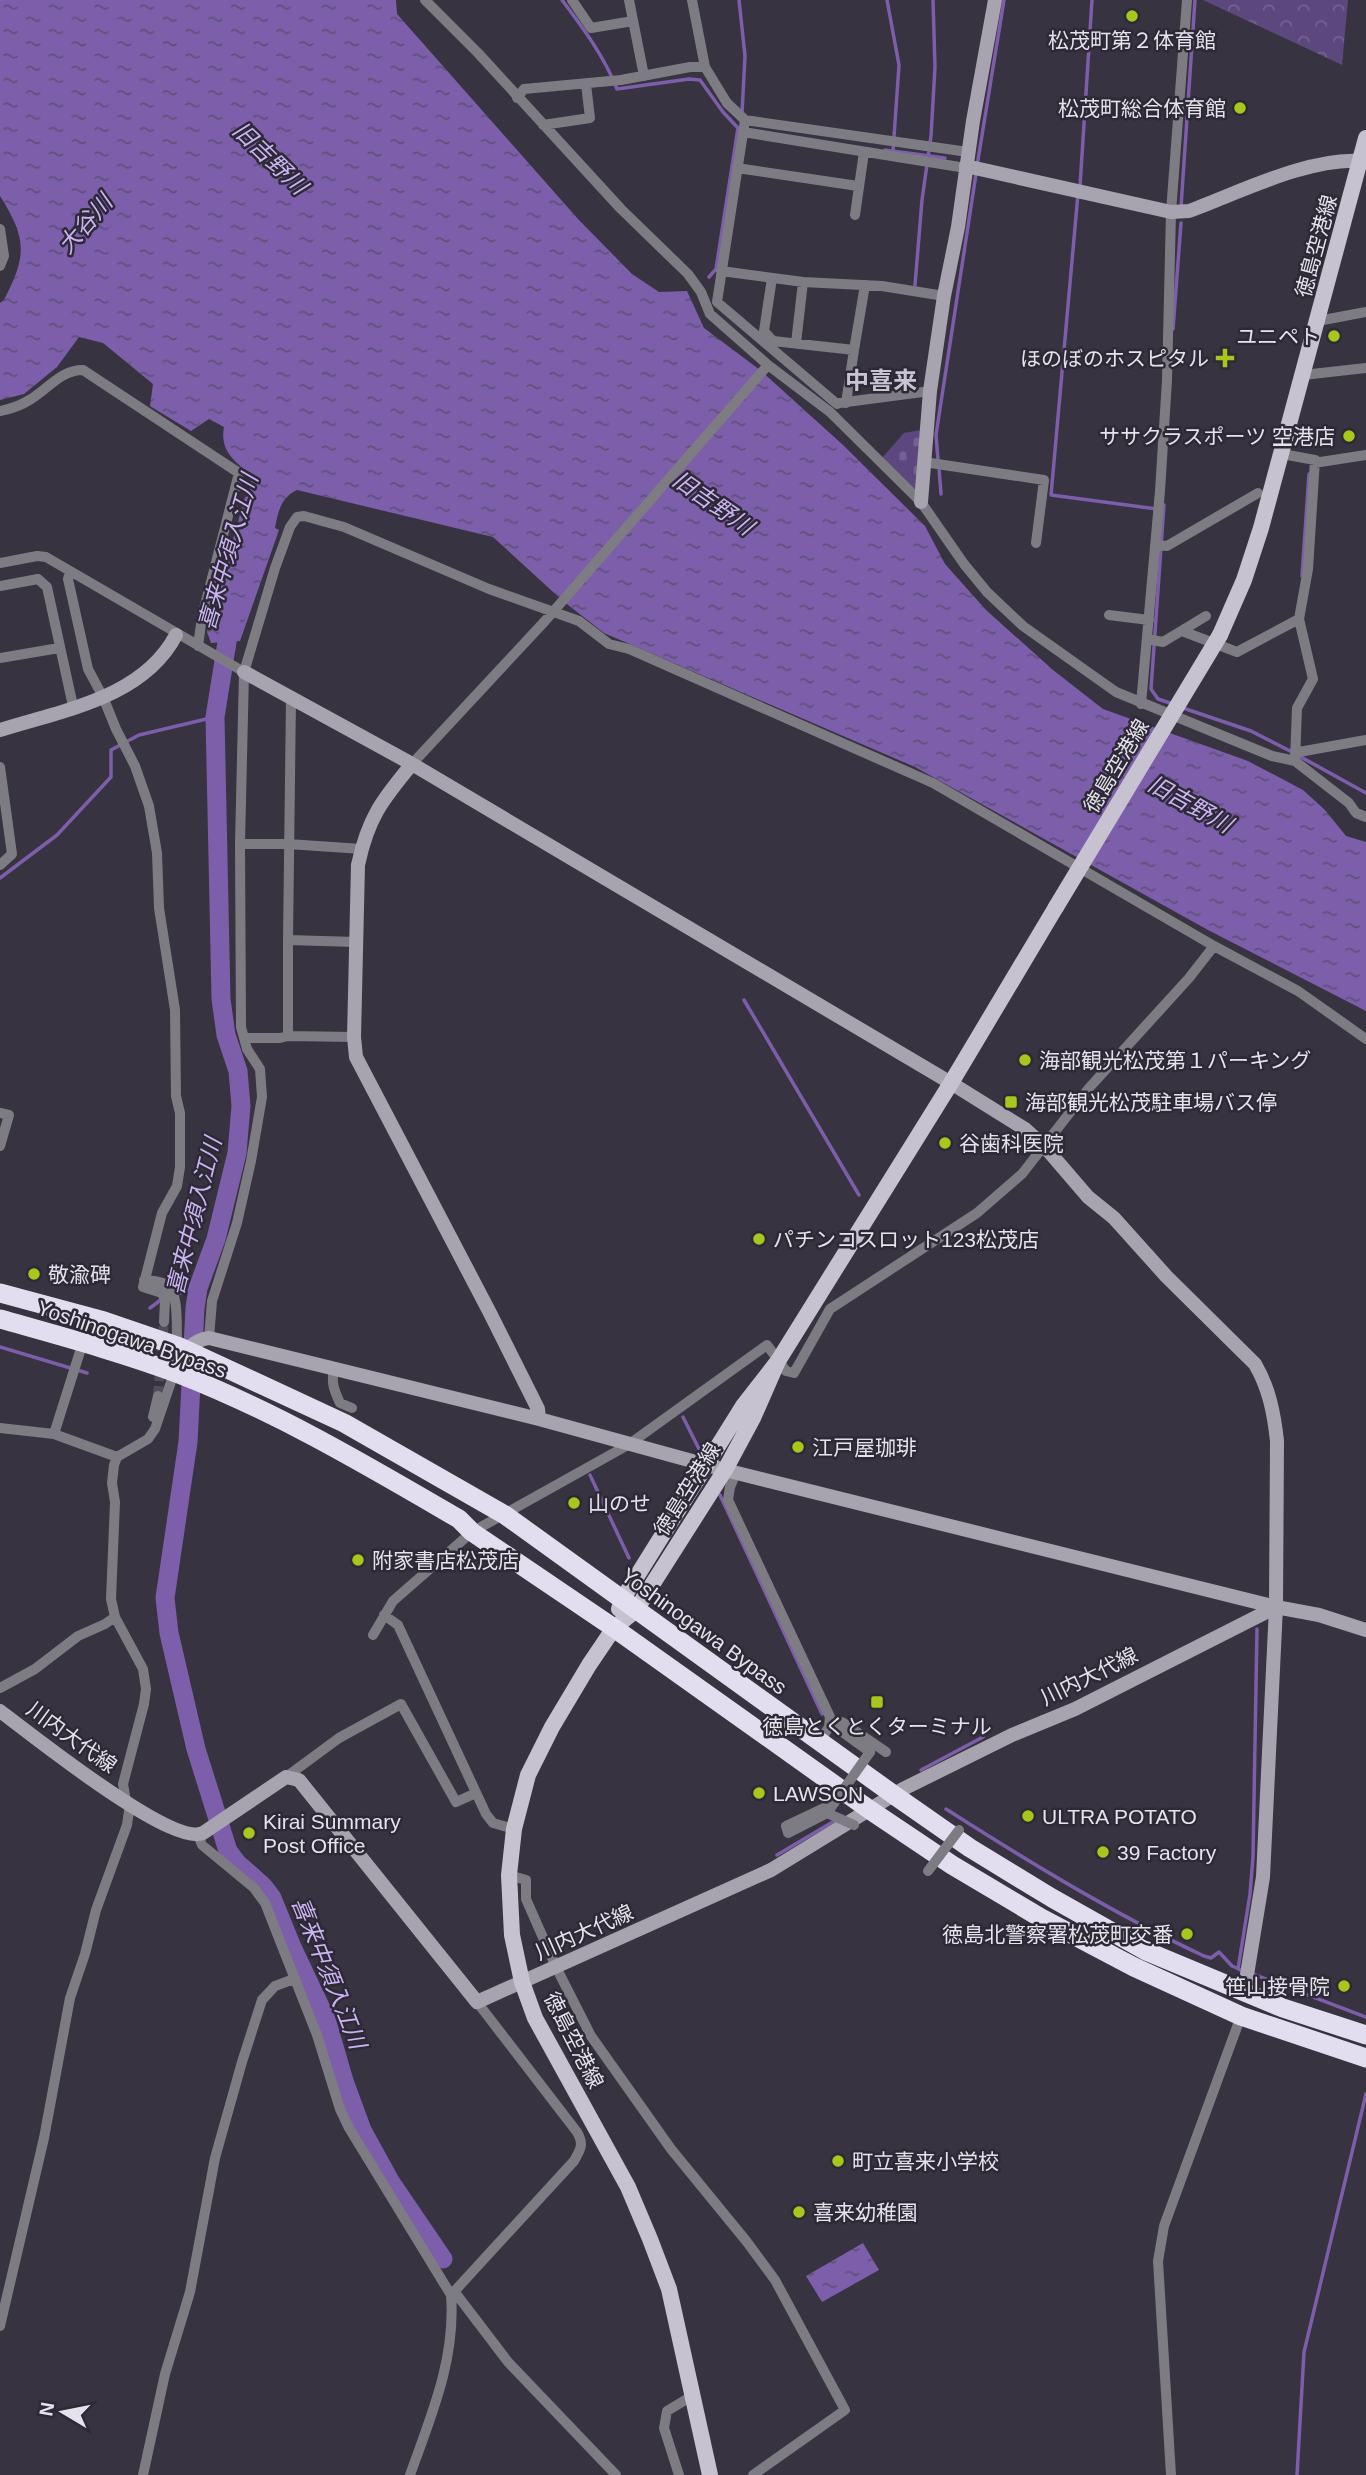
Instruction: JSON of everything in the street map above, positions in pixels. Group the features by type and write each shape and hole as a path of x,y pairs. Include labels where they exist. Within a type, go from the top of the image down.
{"highway":[{"name":"Yoshinogawa Bypass","path":"0,1293 104,1321 179,1359 245,1403 333,1445 459,1519 472,1532 870,1810 952,1866 1041,1918 1134,1967 1241,2016 1366,2058"},
{"name":"Yoshinogawa Bypass","path":"0,1319 81,1351 179,1359 254,1381 344,1423 505,1515 970,1848 1146,1951 1244,1993 1366,2035"}],"main road":[{"name":"徳島空港線","path":"710,2475 669,2289 650,2239 628,2187 535,2018 522,1982 512,1935 509,1875 514,1829 528,1775 589,1665 629,1605 743,1406 778,1361 951,1083 1220,635 1244,580 1261,528 1364,160 1366,138"},
{"name":"徳島空港線","path":"629,1605 731,1471 778,1361"}],"street":[{"path":"425,0 478,53 621,209 688,274 701,292 710,314 767,365 837,406 930,391"},
{"path":"572,0 590,28 633,22"},
{"path":"629,0 645,76"},
{"path":"692,0 705,67 726,103 745,120 967,162 1171,212 1189,211 1309,166 1364,160"},
{"path":"921,502 930,391 944,296 995,0"},
{"path":"1141,704 1152,640 1149,620 1167,380 1171,212 1187,0"},
{"path":"517,97 524,89 586,84 690,67 705,67"},
{"path":"543,125 590,117 586,84"},
{"path":"745,120 717,302 837,406 921,502 987,592 1023,626 1116,692 1272,756 1295,755 1299,752 1366,740"},
{"path":"743,132 864,152 967,162"},
{"path":"855,215 864,152"},
{"path":"737,168 858,186"},
{"path":"0,229 4,256 0,266"},
{"path":"721,271 803,282 865,285 944,296"},
{"path":"772,278 764,331 773,341 854,350"},
{"path":"796,343 803,282"},
{"path":"837,406 854,350 865,285"},
{"path":"1318,321 1366,312"},
{"path":"539,1419 538,1409 490,1313 356,1058 354,1037 358,865 368,828 378,807 412,764 556,607 767,365"},
{"path":"1303,375 1366,368"},
{"path":"0,411 11,409 31,399 72,370 83,370 239,473 202,617 200,648"},
{"path":"1282,454 1315,460 1308,569 1298,619 1313,679 1297,708 1295,755"},
{"path":"1314,463 1366,455"},
{"path":"924,463 1044,480 1036,543"},
{"path":"1155,545 1167,546 1258,493"},
{"path":"179,1359 206,1338 212,1301 237,1223 262,1097 260,1069 247,1049 241,1027 240,671 290,527 297,517 304,516 344,527 489,589 556,607 609,644 629,649 933,783 1214,946 1298,991 1366,1039"},
{"path":"0,563 37,556 46,557 176,635 412,764 1025,1129 1045,1147 1088,1197 1114,1218 1166,1276 1255,1364 1265,1382 1274,1415 1277,1441 1276,1607 1263,1877 1244,1993"},
{"path":"70,571 68,579 88,669 129,754 149,806 157,853 159,908 174,1010 180,1167 177,1186 162,1213 143,1287 168,1295"},
{"path":"0,586 38,579 47,587 73,706"},
{"path":"1109,615 1149,620"},
{"path":"1152,640 1163,642 1206,616"},
{"path":"1182,631 1237,652 1298,619"},
{"path":"0,730 103,697 134,682 153,667 176,635"},
{"path":"0,658 60,648"},
{"path":"288,1036 291,698"},
{"path":"1295,755 1349,803 1356,813 1366,817"},
{"path":"0,767 3,807 12,854 0,865"},
{"path":"240,844 362,849"},
{"path":"288,940 356,942"},
{"path":"373,1635 393,1601 472,1532 628,1445 767,1345 786,1371 794,1373 830,1309 977,1213 1022,1174 1089,1088 1189,978 1214,946"},
{"path":"244,1038 354,1037"},
{"path":"0,1113 9,1115 0,1146"},
{"path":"164,1322 168,1295"},
{"path":"0,2326 44,2138 70,1998 96,1910 127,1825 128,1802 123,1784 146,1689 142,1669 115,1617 111,1599 115,1503 112,1483 117,1457 148,1438 155,1429 179,1359 168,1295"},
{"path":"206,1338 539,1419 628,1445 1276,1607 1319,1615 1366,1630"},
{"path":"54,1434 81,1351"},
{"path":"334,1369 331,1381 340,1403 352,1408"},
{"path":"138,1445 152,1419 159,1395"},
{"path":"0,1428 54,1434 117,1457"},
{"path":"731,1471 728,1500 831,1717 829,1727 819,1742"},
{"name":"川内大代線","path":"477,2002 772,1870 894,1795 973,1753 1075,1709 1276,1607"},
{"path":"384,1615 398,1625 486,1814 493,1823 514,1829"},
{"path":"0,1688 35,1669 78,1636 115,1617"},
{"path":"476,1793 456,1802 401,1704 339,1738 198,1835 202,1845 254,1888 265,1903 317,2035 340,2109 349,2128 453,2293 508,2362 617,2475"},
{"name":"川内大代線","path":"0,1711 148,1817 187,1835 198,1835"},
{"path":"854,1825 825,1810 870,1752 838,1729 842,1722 886,1752"},
{"path":"286,1777 299,1780 477,2002 582,2141 582,2148 574,2161 453,2293 448,2363 410,2475"},
{"path":"928,1871 959,1829"},
{"path":"509,1875 526,1880 526,1899 556,1967 592,2036 670,2149 775,2280 845,2410 752,2475"},
{"path":"143,2475 165,2374 190,2292 215,2158 242,2062 262,2000 275,1986 294,1979"},
{"path":"1171,2475 1158,2261 1164,2225 1241,2016"},
{"path":"679,2475 664,2428 667,2411 692,2396"}],"green space":[{"path":"1203,0 1348,0 1342,65"},
{"path":"921,430 914,489 881,459 904,433"}],"water":[{"path":"0,0 396,0 397,14 578,219 632,274 659,292 687,291 704,328 760,370 843,445 925,526 945,564 986,610 1053,670 1103,709 1248,761 1303,790 1325,810 1346,836 1366,842 1366,1011 1208,930 915,767 604,633 563,601 493,537 297,490 287,497 279,511 275,528 279,530 240,641 211,643 207,632 251,483 249,473 233,459 226,448 224,427 209,419 191,431 150,406 153,384 103,343 79,337 57,367 24,394 0,400 0,303 4,300 17,271 21,247 15,224 0,196"},
{"path":"863,2243 879,2270 822,2302 806,2276"}],"waterway":[{"path":"562,0 599,54 617,89 689,79 700,80 738,128 716,269 709,277"},
{"path":"739,0 745,56 742,113"},
{"path":"887,0 899,65 893,151"},
{"path":"915,285 922,200 931,136 935,67 933,0"},
{"path":"977,166 1004,0"},
{"path":"1080,186 1092,0"},
{"path":"1181,207 1195,0"},
{"path":"885,150 945,158"},
{"path":"938,460 936,435 976,174"},
{"path":"1078,194 1051,495 1157,509"},
{"path":"1173,329 1181,223"},
{"path":"939,468 941,494"},
{"path":"1302,576 1309,474"},
{"path":"1164,505 1151,689 1158,699 1173,704"},
{"name":"喜来中須入江川","path":"231,617 215,717 221,999 226,1035 238,1071 241,1106 237,1153 216,1239 198,1288 195,1308 188,1442 165,1598 169,1633 196,1749 228,1851 272,1898 326,2019 362,2130 390,2181 443,2259"},
{"path":"1183,708 1251,731 1292,752"},
{"path":"0,878 57,835 111,777 111,750 139,735 215,717"},
{"path":"1299,756 1366,793"},
{"path":"744,1000 859,1195"},
{"path":"176,1294 198,1288"},
{"path":"150,1308 162,1299"},
{"path":"0,1347 87,1373"},
{"path":"683,1417 701,1453"},
{"path":"590,1475 629,1558"},
{"path":"720,1495 822,1714"},
{"path":"1243,1971 1238,1969 1253,1857 1257,1629"},
{"path":"921,1770 983,1737"},
{"path":"946,1809 1105,1905 1204,1956 1211,1958 1219,1952 1232,1966 1239,1969"},
{"path":"777,1855 836,1820"},
{"path":"1250,1973 1366,2017"},
{"path":"1297,2475 1304,2352 1366,2094"}],"tunnel":[{"path":"158,1396 164,1322"}],"place":[{"name":"松茂町第２体育館","path":"1132,16"},
{"name":"松茂町総合体育館","path":"1240,108"},
{"name":"ユニペト","path":"1334,336"},
{"name":"ほのぼのホスピタル","path":"1225,358"},
{"name":"ササクラスポーツ 空港店","path":"1349,436"},
{"name":"海部観光松茂第１パーキング","path":"1025,1060"},
{"name":"海部観光松茂駐車場バス停","path":"1011,1102"},
{"name":"谷歯科医院","path":"945,1143"},
{"name":"パチンコスロット123松茂店","path":"759,1239"},
{"name":"敬渝碑","path":"34,1274"},
{"name":"江戸屋珈琲","path":"798,1447"},
{"name":"山のせ","path":"574,1503"},
{"name":"附家書店松茂店","path":"358,1560"},
{"name":"徳島とくとくターミナル","path":"877,1702"},
{"name":"LAWSON","path":"759,1793"},
{"name":"ULTRA POTATO","path":"1028,1816"},
{"name":"Kirai Summary Post Office","path":"249,1833"},
{"name":"39 Factory","path":"1103,1852"},
{"name":"徳島北警察署松茂町交番","path":"1187,1934"},
{"name":"笹山接骨院","path":"1344,1986"},
{"name":"町立喜来小学校","path":"838,2161"},
{"name":"喜来幼稚園","path":"799,2212"}],"district":[{"name":"中喜来","path":"881,380"}],"water label":[{"name":"旧吉野川","path":"270,158"},
{"name":"大谷川","path":"85,224"},
{"name":"旧吉野川","path":"713,503"},
{"name":"旧吉野川","path":"1190,804"}]}
